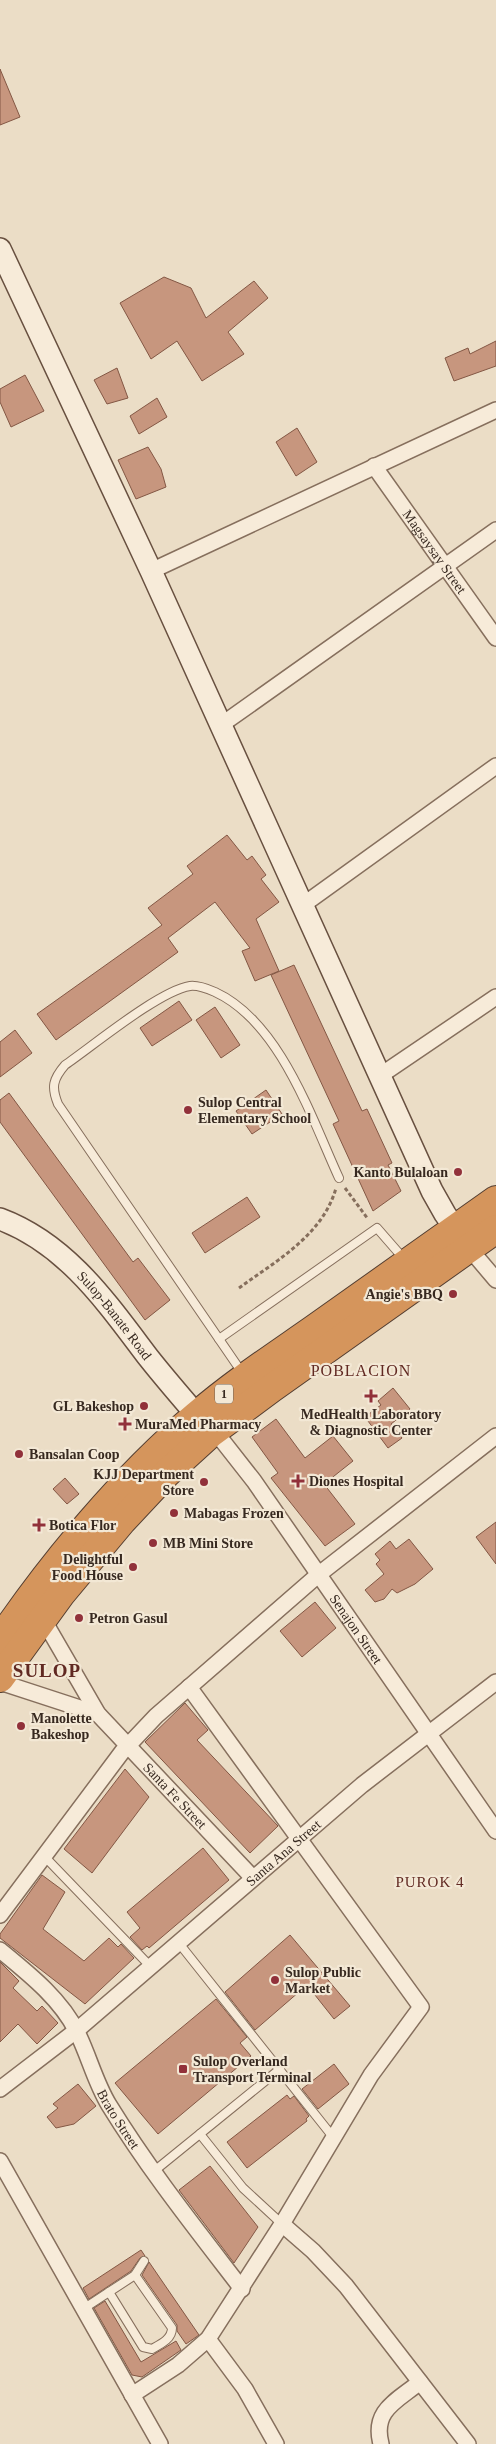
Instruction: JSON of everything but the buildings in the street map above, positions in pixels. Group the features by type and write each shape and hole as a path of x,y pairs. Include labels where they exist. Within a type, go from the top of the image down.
{"highway":[{"name":"1","path":"0,1678 7,1636 109,1502 155,1453 204,1424 252,1387 462,1238 496,1200"},
{"name":"1","path":"462,1238 496,1229"},
{"name":"1","path":"7,1636 43,1619 122,1521 166,1474 204,1424"}],"street":[{"path":"0,249 221,725 432,1191 462,1238 496,1280"},
{"path":"150,571 496,410"},
{"name":"Magsaysay Street","path":"374,466 444,568 496,638"},
{"path":"221,725 496,530"},
{"path":"303,905 496,766"},
{"path":"380,1075 496,998"},
{"name":"Sulop-Banate Road","path":"0,1219 31,1234 80,1271 107,1301 164,1377 204,1424"},
{"name":"Senajon Street","path":"204,1424 221,1439 250,1474 496,1831"},
{"path":"0,1915 128,1745 156,1716 318,1575 496,1436"},
{"name":"Santa Fe Street","path":"43,1619 98,1714 253,1878"},
{"name":"Santa Fe Street","path":"0,1682 98,1714"},
{"name":"Santa Ana Street","path":"0,2089 76,2030 299,1839 428,1733 496,1682"},
{"path":"132,2395 178,2365 208,2339 242,2289 371,2075 421,2007 189,1686"},
{"name":"Brato Street","path":"0,1950 56,2001 76,2030 99,2086 153,2172 242,2289"},
{"path":"0,2161 160,2444"},
{"path":"282,2224 328,2266 468,2444"},
{"path":"208,2339 241,2382 276,2444"},
{"path":"381,2444 378,2431 382,2416 420,2382"}],"lane":[{"path":"252,1387 58,1104 53,1093 53,1084 57,1074 65,1066 161,998 191,986 208,988 226,997 244,1012 274,1048 290,1073 339,1178"},
{"path":"219,1338 377,1228 415,1272"},
{"path":"45,1856 150,1966"},
{"path":"178,1942 333,2137"},
{"path":"153,2172 280,2069"},
{"path":"200,2134 243,2188 282,2224"},
{"path":"83,2309 135,2275 144,2261"},
{"path":"108,2292 143,2346 152,2348 167,2340 172,2333 172,2328 135,2275"}],"path":[{"path":"339,1178 350,1196 377,1228"},
{"path":"239,1288 313,1230 332,1203 339,1178"}],"place":[{"name":"Sulop Central Elementary School","path":"188,1110"},
{"name":"Kanto Bulaloan","path":"458,1172"},
{"name":"Angie's BBQ","path":"453,1294"},
{"name":"MedHealth Laboratory & Diagnostic Center","path":"371,1396"},
{"name":"GL Bakeshop","path":"144,1406"},
{"name":"MuraMed Pharmacy","path":"125,1424"},
{"name":"Bansalan Coop","path":"19,1454"},
{"name":"Diones Hospital","path":"298,1481"},
{"name":"KJJ Department Store","path":"204,1482"},
{"name":"Mabagas Frozen","path":"174,1513"},
{"name":"Botica Flor","path":"39,1525"},
{"name":"MB Mini Store","path":"153,1543"},
{"name":"Delightful Food House","path":"133,1567"},
{"name":"Petron Gasul","path":"79,1618"},
{"name":"Manolette Bakeshop","path":"21,1726"},
{"name":"Sulop Public Market","path":"275,1980"},
{"name":"Sulop Overland Transport Terminal","path":"183,2069"}],"district":[{"name":"POBLACION","path":"361,1370"},
{"name":"SULOP","path":"47,1670"},
{"name":"PUROK 4","path":"430,1882"}]}
